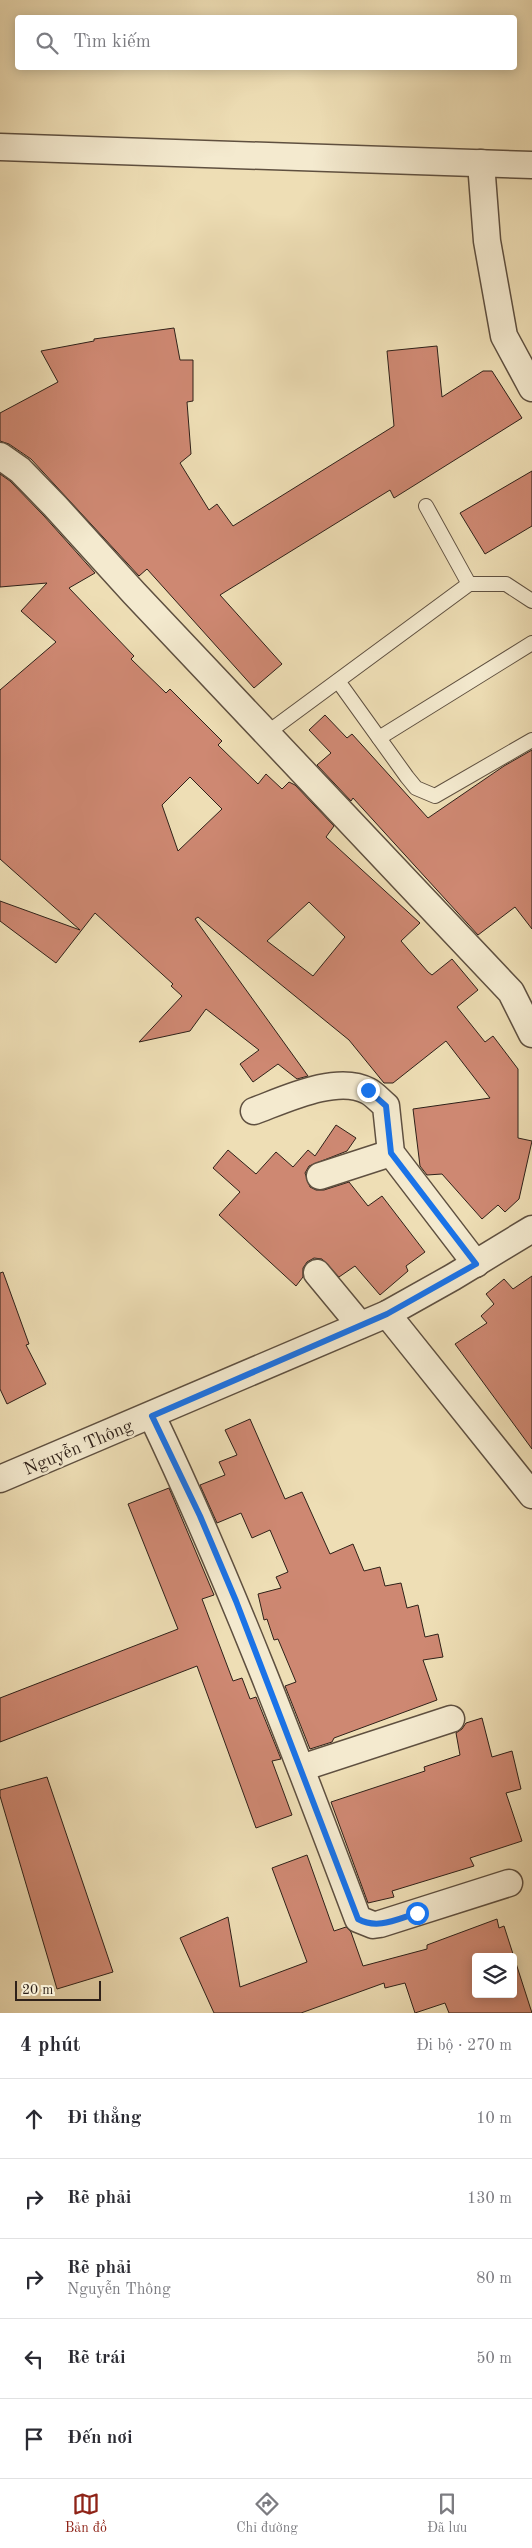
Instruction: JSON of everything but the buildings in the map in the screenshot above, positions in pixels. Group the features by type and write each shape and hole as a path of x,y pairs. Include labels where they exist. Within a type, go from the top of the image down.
{"street":[{"path":"0,147 532,164"},
{"path":"481,163 487,241 504,336 532,388"},
{"path":"0,456 20,470 49,500 512,992 532,1034"},
{"path":"254,1111 305,1092 344,1084 368,1090 386,1106 391,1153 476,1264"},
{"path":"320,1176 391,1153"},
{"name":"Nguyễn Thông","path":"0,1479 152,1416 387,1314 476,1264 532,1229"},
{"path":"317,1273 360,1325"},
{"path":"387,1314 532,1495"},
{"path":"152,1416 200,1516 236,1601 358,1919 364,1922 380,1924 509,1883"},
{"path":"301,1768 451,1719"}],"lane":[{"path":"426,506 469,584"},
{"path":"267,733 469,584 506,584 532,601"},
{"path":"379,738 532,642"},
{"path":"338,681 416,788 435,796 532,740"}],"route":[{"path":"368,1090 386,1106 391,1153 476,1264 387,1314 152,1416 200,1516 236,1601 358,1919 373,1925 417,1913"}]}
